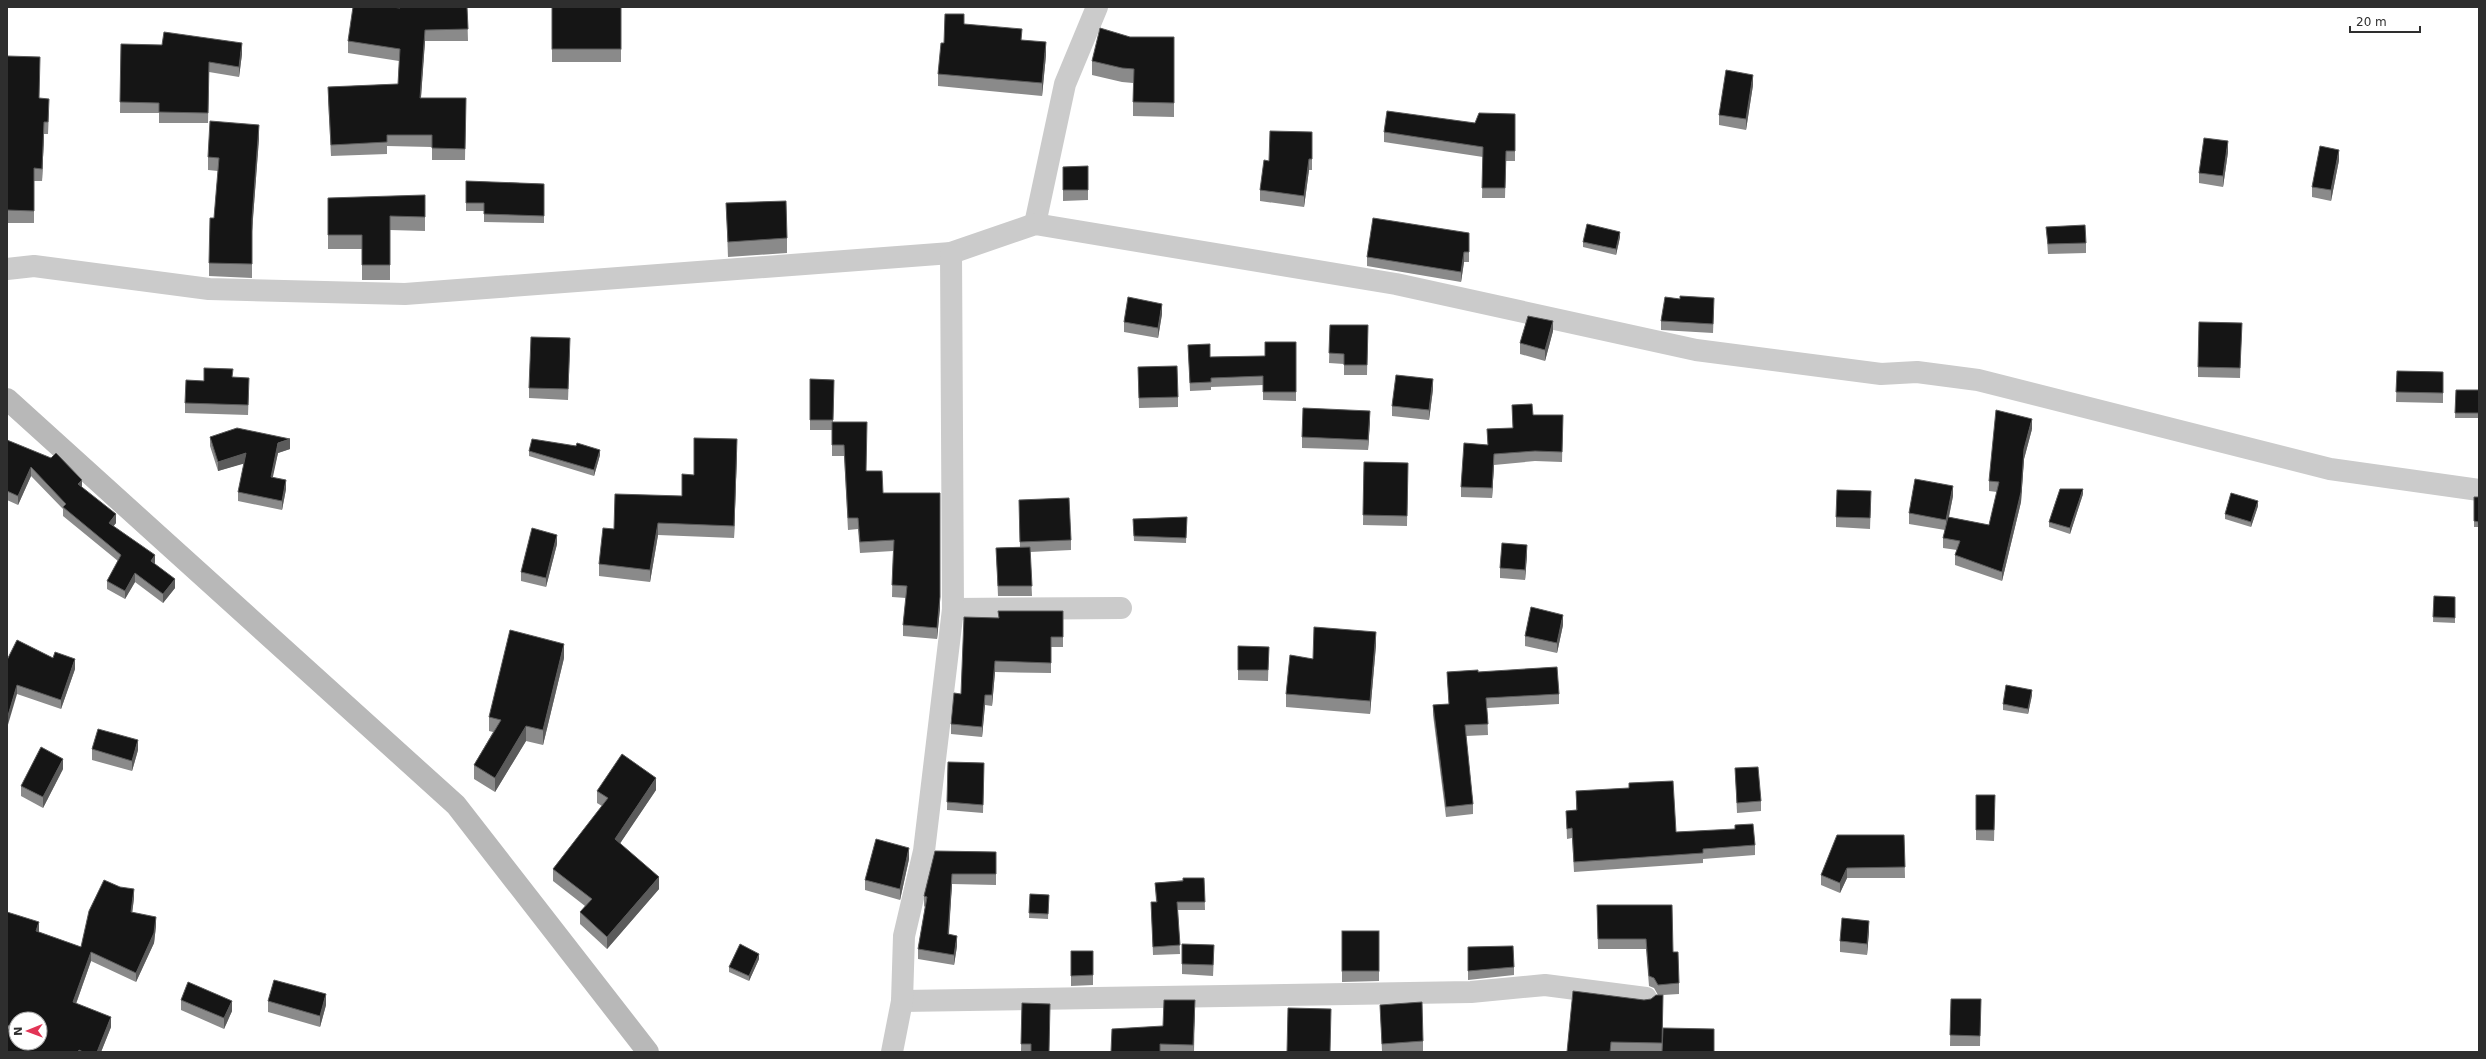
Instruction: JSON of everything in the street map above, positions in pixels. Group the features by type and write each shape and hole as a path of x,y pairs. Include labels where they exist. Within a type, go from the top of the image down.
{"main road":[{"path":"7,399 456,805 648,1052"}],"street":[{"path":"1035,224 1065,84 1097,7"},
{"path":"7,269 34,266 209,289 405,294 950,254 1035,224 1396,284 1696,350 1881,374 1917,372 1978,380 2330,469 2479,490"},
{"path":"892,1052 902,1001 904,936 924,850 953,609 950,254"},
{"path":"953,609 1121,608"},
{"path":"902,1001 1472,992 1545,985 1646,998"}],"building":[{"path":"353,7 467,7 468,29 425,30 420,98 466,98 465,149 432,148 432,135 387,135 387,142 331,145 328,87 398,84 400,49 348,41"},
{"path":"552,7 621,7 621,49 552,49"},
{"path":"945,14 964,14 964,24 1022,29 1021,40 1046,42 1042,83 938,74 941,43 944,43"},
{"path":"1100,28 1130,37 1174,37 1174,103 1133,102 1134,69 1122,68 1092,61"},
{"path":"164,32 242,43 239,67 209,62 208,113 159,112 159,103 120,102 121,44 162,45"},
{"path":"7,56 40,57 39,98 49,99 48,122 44,122 42,169 34,168 34,211 7,210"},
{"path":"1726,70 1753,75 1746,119 1719,115"},
{"path":"1387,111 1475,123 1479,113 1515,114 1515,151 1506,151 1505,188 1482,188 1483,147 1384,132"},
{"path":"210,121 259,125 252,219 252,264 209,263 210,218 214,218 219,158 208,157"},
{"path":"1270,131 1312,132 1312,159 1309,159 1304,196 1260,190 1264,160 1269,161"},
{"path":"2204,138 2228,141 2223,176 2199,173"},
{"path":"2320,146 2339,150 2331,190 2312,187"},
{"path":"1088,166 1088,190 1063,190 1063,167"},
{"path":"466,181 544,184 544,216 484,214 484,203 466,203"},
{"path":"425,195 425,217 390,216 390,265 362,265 362,235 328,235 328,198"},
{"path":"786,201 787,238 728,242 726,203"},
{"path":"1373,218 1469,233 1469,252 1464,252 1461,272 1367,257"},
{"path":"1587,224 1620,232 1616,249 1583,242"},
{"path":"2085,225 2086,243 2048,244 2046,227"},
{"path":"1680,296 1714,298 1713,324 1661,321 1665,297 1680,299"},
{"path":"1128,297 1162,304 1158,328 1124,322"},
{"path":"1528,316 1553,321 1545,350 1520,343"},
{"path":"2199,322 2242,323 2240,368 2198,367"},
{"path":"1330,325 1368,325 1367,365 1344,365 1344,354 1329,353"},
{"path":"531,337 570,338 568,389 529,388"},
{"path":"1265,342 1296,342 1296,392 1263,392 1263,376 1211,378 1211,382 1190,383 1188,345 1210,344 1210,357 1265,356"},
{"path":"1177,366 1178,397 1139,398 1138,367"},
{"path":"204,368 233,369 232,377 249,378 248,405 185,403 186,380 204,381"},
{"path":"2397,371 2443,372 2443,393 2396,392"},
{"path":"1396,375 1433,379 1429,410 1392,406"},
{"path":"810,379 834,380 833,420 810,420"},
{"path":"2456,390 2479,390 2479,413 2455,413"},
{"path":"1532,404 1533,415 1563,415 1562,452 1535,451 1494,454 1492,488 1461,487 1464,443 1488,445 1487,429 1513,428 1512,405"},
{"path":"1303,408 1370,411 1368,440 1302,437"},
{"path":"1996,410 2032,419 2024,449 2021,492 2002,572 1955,555 1960,541 1943,538 1948,517 1989,525 1999,482 1989,481"},
{"path":"832,422 867,422 866,471 882,471 883,493 940,493 940,597 937,628 903,625 907,586 892,585 894,540 860,542 858,518 848,518 844,445 832,445"},
{"path":"237,428 290,439 278,443 271,477 286,480 282,501 238,492 246,453 218,462 210,437"},
{"path":"694,438 737,439 734,526 658,523 650,570 599,564 603,528 614,529 615,494 682,496 682,474 694,475"},
{"path":"532,439 576,446 577,443 600,450 594,470 529,451"},
{"path":"7,440 51,458 56,453 82,480 78,484 116,514 109,523 155,555 151,561 175,579 163,594 135,573 125,591 107,581 121,555 63,507 66,504 31,467 18,496 7,491"},
{"path":"1364,462 1408,463 1407,516 1363,515"},
{"path":"1915,479 1953,486 1946,520 1909,513"},
{"path":"2060,489 2083,489 2070,528 2049,522"},
{"path":"1837,490 1871,491 1870,518 1836,517"},
{"path":"2231,493 2258,501 2251,522 2225,514"},
{"path":"2474,497 2479,497 2479,522 2474,521"},
{"path":"1069,498 1071,540 1020,542 1019,500"},
{"path":"1187,517 1186,538 1134,536 1133,519"},
{"path":"532,528 557,535 546,578 521,572"},
{"path":"1502,543 1527,545 1525,570 1500,568"},
{"path":"1030,547 1032,586 998,586 996,548"},
{"path":"2434,596 2455,597 2455,618 2433,617"},
{"path":"1531,607 1563,615 1557,643 1525,636"},
{"path":"998,611 1063,611 1063,637 1051,637 1051,663 995,661 992,695 985,695 982,727 951,724 954,693 961,694 964,617 999,618"},
{"path":"1314,627 1376,632 1370,701 1286,694 1290,655 1313,659"},
{"path":"510,630 564,644 543,730 526,726 495,778 474,765 501,720 489,717"},
{"path":"17,640 53,658 55,652 75,659 61,700 17,685 7,719 7,660"},
{"path":"1238,646 1269,647 1268,670 1238,670"},
{"path":"1557,667 1559,694 1486,698 1488,724 1465,725 1473,804 1446,807 1433,705 1449,704 1447,672 1478,670 1478,672"},
{"path":"2006,685 2032,690 2028,709 2003,704"},
{"path":"98,729 138,740 132,761 92,749"},
{"path":"41,747 63,759 43,797 21,786"},
{"path":"622,754 656,778 615,839 659,877 607,937 580,912 592,899 553,869 608,798 597,791"},
{"path":"948,762 984,763 983,805 947,802"},
{"path":"1758,767 1761,801 1737,803 1735,768"},
{"path":"1673,781 1676,832 1735,829 1735,825 1753,824 1755,845 1703,849 1703,853 1574,862 1572,828 1567,829 1566,811 1577,810 1576,791 1629,788 1629,783"},
{"path":"1976,795 1995,795 1994,830 1976,830"},
{"path":"1837,835 1904,835 1905,867 1847,868 1840,883 1821,875"},
{"path":"876,839 909,848 900,889 865,880"},
{"path":"935,851 996,852 996,874 952,874 948,934 957,936 954,955 918,949 927,897 924,896"},
{"path":"1183,878 1204,878 1205,902 1177,902 1180,945 1153,947 1151,902 1157,902 1155,883 1183,881"},
{"path":"104,880 120,887 134,889 131,912 156,917 154,933 136,973 91,952 73,1002 111,1017 97,1052 83,1052 79,1050 78,1052 7,1052 7,1029 8,1051 48,1051 48,1011 8,1011 7,1025 7,912 39,922 36,931 81,947 89,911"},
{"path":"1030,894 1049,895 1048,914 1029,913"},
{"path":"1597,905 1672,905 1673,952 1678,952 1679,983 1658,985 1654,978 1649,976 1646,939 1598,939"},
{"path":"1842,918 1869,921 1867,944 1840,941"},
{"path":"1342,931 1379,931 1379,971 1342,971"},
{"path":"740,944 759,954 749,976 729,967"},
{"path":"1182,944 1214,945 1213,965 1182,964"},
{"path":"1513,946 1514,967 1468,971 1468,947"},
{"path":"1071,951 1093,951 1093,975 1071,976"},
{"path":"274,980 326,994 320,1016 268,1001"},
{"path":"188,982 232,1001 224,1018 181,1000"},
{"path":"1573,991 1644,1000 1651,999 1656,995 1663,995 1662,1043 1611,1042 1610,1052 1567,1052"},
{"path":"1951,999 1981,999 1980,1036 1950,1035"},
{"path":"1164,1000 1195,1000 1193,1045 1160,1044 1160,1052 1111,1052 1112,1029 1163,1026"},
{"path":"1422,1002 1423,1041 1382,1044 1380,1005"},
{"path":"1022,1003 1050,1004 1049,1052 1031,1052 1031,1044 1021,1044"},
{"path":"1288,1008 1331,1009 1330,1052 1287,1052"},
{"path":"1663,1028 1714,1029 1714,1052 1662,1052"}]}
